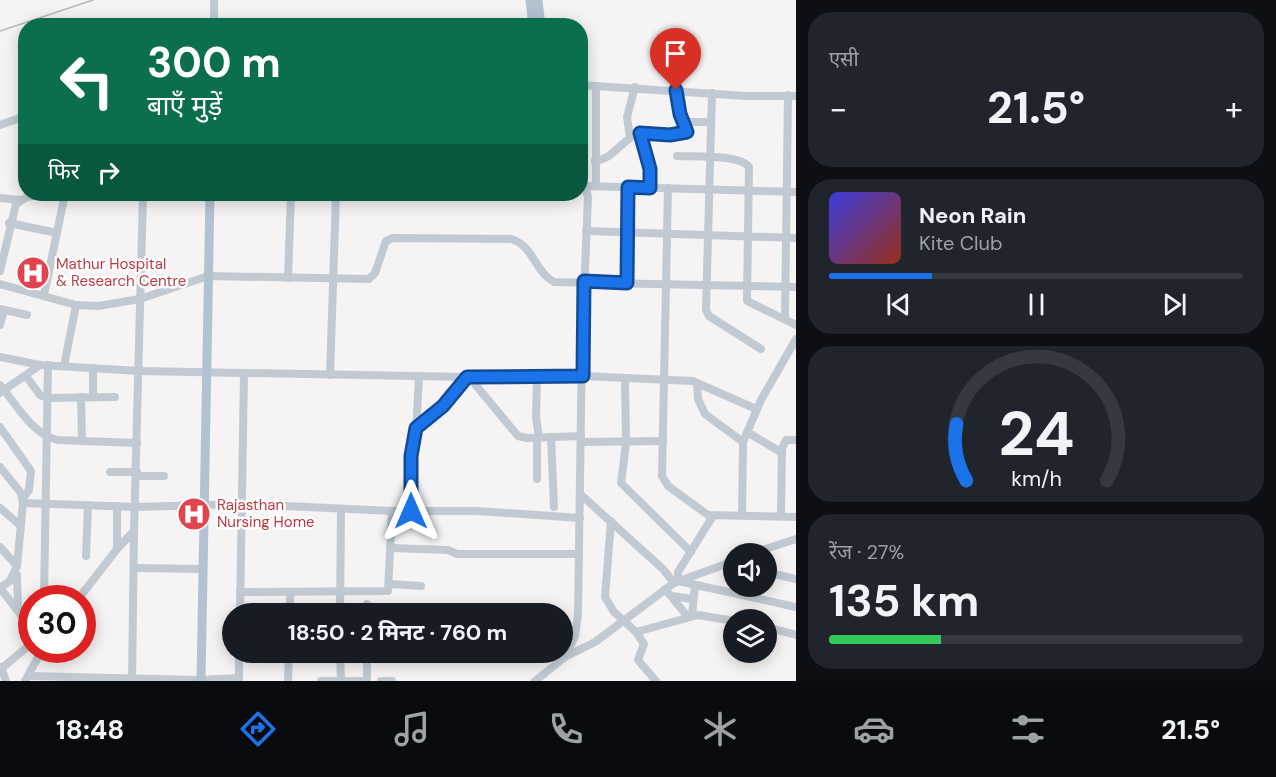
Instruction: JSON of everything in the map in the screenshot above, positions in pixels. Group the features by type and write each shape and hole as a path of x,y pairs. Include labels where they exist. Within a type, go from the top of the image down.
{"main road":[{"path":"530,0 532,18"},
{"path":"538,0 540,18"},
{"path":"201,681 210,201"}],"street":[{"path":"214,0 214,18"},
{"path":"588,86 792,95 792,142 787,191 792,238 785,319"},
{"path":"596,86 596,186"},
{"path":"630,137 627,117 635,87"},
{"path":"596,161 608,158 630,137 640,133 670,135 686,133 687,129 683,122 676,90"},
{"path":"712,93 706,310 708,316 761,349"},
{"path":"0,126 18,120"},
{"path":"683,122 711,122"},
{"path":"640,133 650,169 650,188"},
{"path":"678,156 734,159 746,164 749,190 746,297 750,304 796,325"},
{"path":"588,185 796,192"},
{"path":"627,283 628,187"},
{"path":"668,188 663,441 665,481 701,513 713,516 796,517"},
{"path":"0,198 18,200"},
{"path":"0,271 12,211 19,201"},
{"path":"44,295 64,201"},
{"path":"132,680 142,201"},
{"path":"288,278 291,201"},
{"path":"330,375 336,201"},
{"path":"573,640 578,614 586,231 584,201"},
{"path":"9,223 57,233"},
{"path":"586,231 792,238"},
{"path":"0,284 76,305 98,306 140,299 208,276 288,278 332,276 369,279 375,273 386,241 393,238 511,239 525,247 549,279 554,282 796,287"},
{"path":"64,366 76,305"},
{"path":"0,325 2,309 27,315"},
{"path":"742,515 743,442 766,392 796,339"},
{"path":"0,357 44,365 139,371 468,377 583,376 693,381 754,408"},
{"path":"44,365 1,389 36,430 47,437 137,444"},
{"path":"44,365 47,398 44,585"},
{"path":"93,368 93,397"},
{"path":"240,603 244,373"},
{"path":"26,376 40,395 47,398 115,397"},
{"path":"411,511 411,456 416,428 419,376"},
{"path":"537,376 537,480"},
{"path":"468,377 518,436 626,443 663,441"},
{"path":"416,428 443,406 468,377"},
{"path":"625,379 626,443 622,486 691,552"},
{"path":"697,383 698,399 705,414 743,442"},
{"path":"81,397 82,441"},
{"path":"0,427 31,471 29,490 22,500 17,566 10,580 0,588 18,611"},
{"path":"747,432 782,453"},
{"path":"551,437 554,507"},
{"path":"781,516 782,453 784,443 796,440"},
{"path":"0,467 22,500 46,504 136,507 241,504 392,511 477,511 580,518"},
{"path":"110,472 164,476"},
{"path":"580,494 676,582 796,607"},
{"path":"86,556 88,505"},
{"path":"117,506 117,549"},
{"path":"0,508 20,525"},
{"path":"340,603 341,509"},
{"path":"240,592 388,591 392,548 392,511"},
{"path":"676,582 678,572 713,516"},
{"path":"611,521 605,597 644,644 638,660 656,681"},
{"path":"89,585 134,531"},
{"path":"777,545 796,539"},
{"path":"0,547 17,566"},
{"path":"392,548 448,550 458,554 579,554"},
{"path":"573,654 589,647 676,582 723,566"},
{"path":"134,568 202,569"},
{"path":"777,575 796,579"},
{"path":"17,576 18,611"},
{"path":"389,584 421,586"},
{"path":"690,617 695,585"},
{"path":"665,590 690,617"},
{"path":"290,592 290,603"},
{"path":"672,596 692,599"},
{"path":"636,632 690,617 723,620"},
{"path":"777,630 796,634"},
{"path":"6,681 1,667 18,654"},
{"path":"35,663 27,679 239,680 239,663"},
{"path":"288,681 289,663"},
{"path":"340,663 341,681"},
{"path":"367,663 367,681"},
{"path":"535,681 545,678 559,663"},
{"path":"321,681 361,681"},
{"path":"381,681 392,681"}],"railway":[{"path":"39,18 93,0"},
{"path":"0,31 18,25"}],"place":[{"name":"Mathur Hospital & Research Centre","path":"33,273"},
{"name":"Rajasthan Nursing Home","path":"194,514"}],"route":[{"path":"411,511 411,456 416,428 443,406 462,387 467,377 583,376 584,281 627,283 628,187 650,188 651,178 640,133 681,135 687,132 680,114 676,90"}]}
